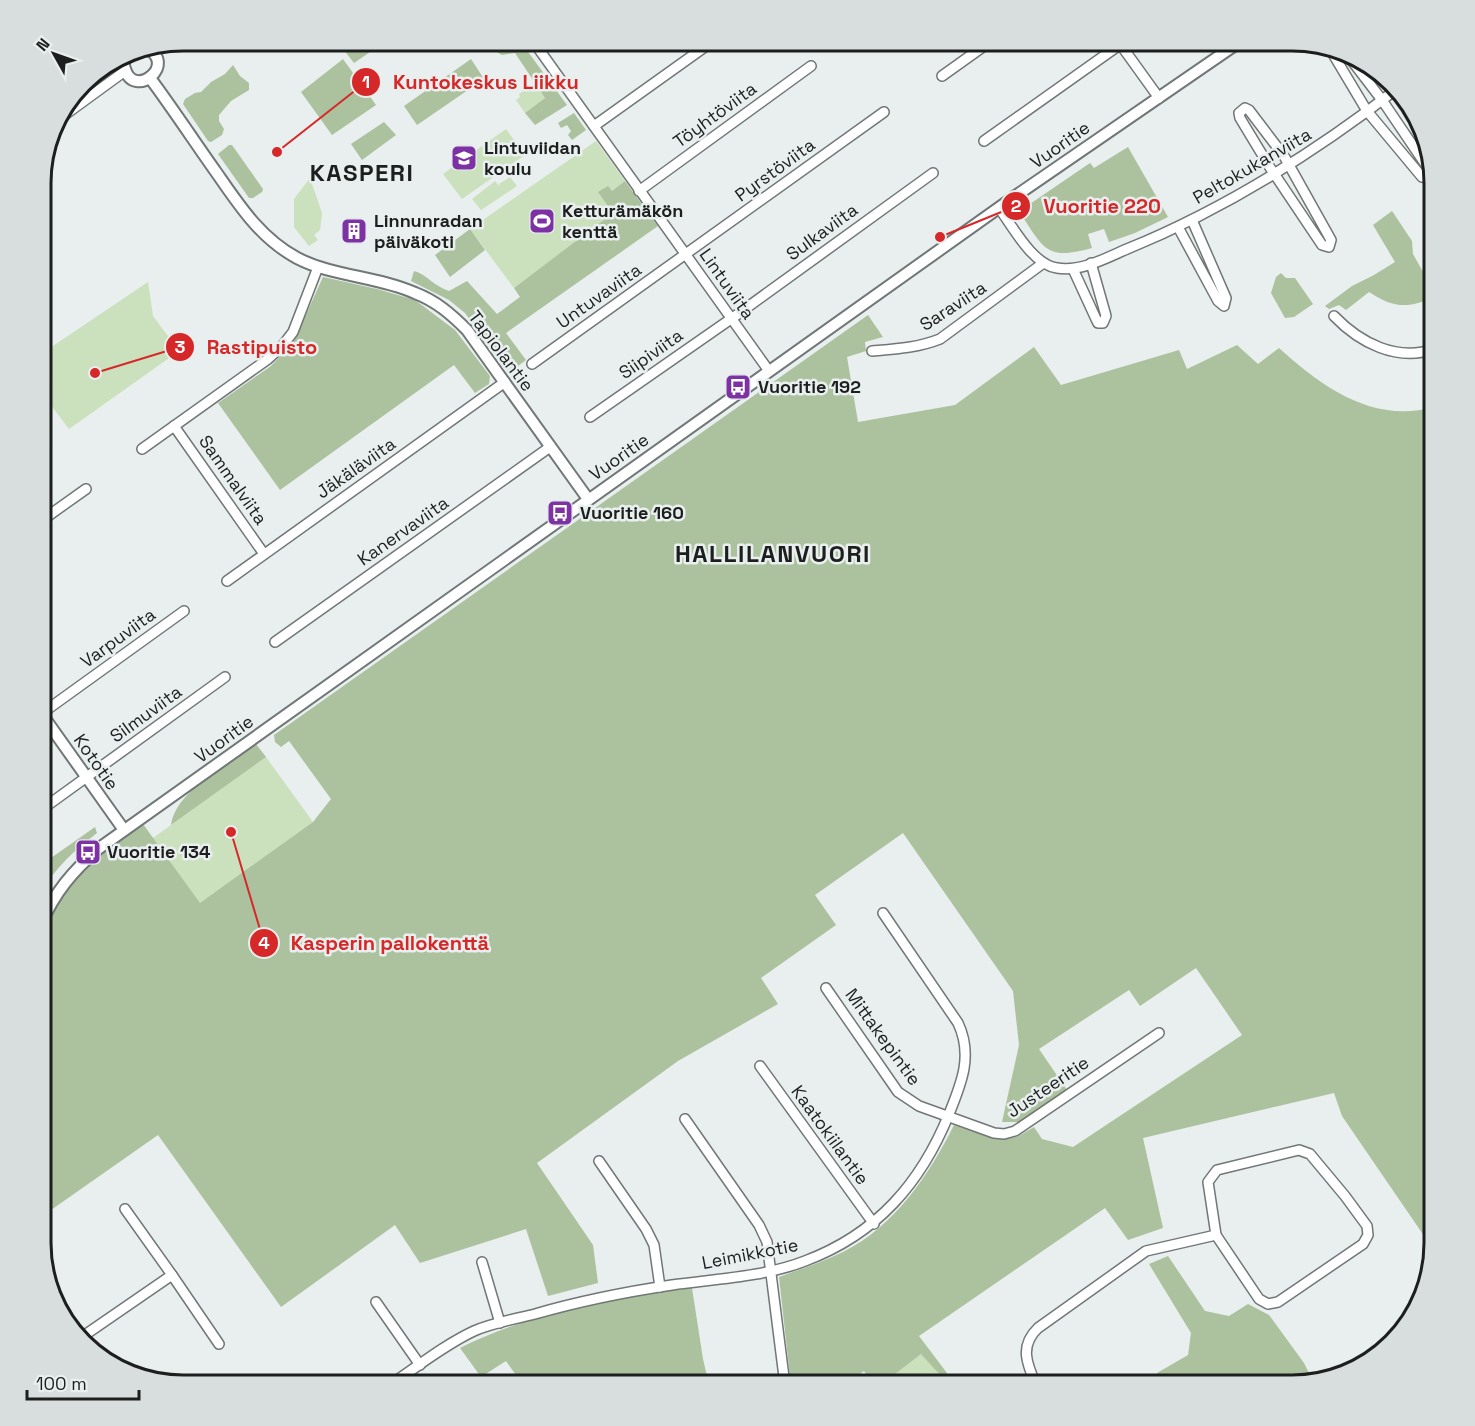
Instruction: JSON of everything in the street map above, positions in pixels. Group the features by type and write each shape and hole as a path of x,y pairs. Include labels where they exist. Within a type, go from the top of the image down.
{"street":[{"name":"Lintuviita","path":"540,51 769,371"},
{"path":"594,126 699,51"},
{"path":"942,76 977,51"},
{"path":"984,141 1109,51"},
{"path":"1127,51 1159,98"},
{"name":"Vuoritie","path":"51,905 75,869 124,830 999,208 1227,51"},
{"path":"124,65 125,71 133,79 145,81 154,75 158,66 153,55"},
{"path":"1336,59 1367,111 1424,177"},
{"name":"Töyhtöviita","path":"639,191 811,66"},
{"path":"1359,69 1421,158"},
{"path":"75,108 125,71"},
{"name":"Tapiolantie","path":"150,78 252,222 274,243 318,267 415,292 439,304 467,330 588,499"},
{"name":"Peltokukanviita","path":"1042,264 1073,269 1178,227 1290,165 1341,132 1389,94"},
{"path":"1242,109 1249,110 1290,165 1331,240 1329,247 1322,245 1274,174 1240,118 1239,113 1242,109"},
{"name":"Pyrstöviita","path":"686,254 884,112"},
{"name":"Sulkaviita","path":"732,318 933,173"},
{"path":"999,208 1042,264"},
{"path":"1178,227 1218,302 1224,306 1226,298 1192,220"},
{"name":"Untuvaviita","path":"532,364 686,254"},
{"path":"1073,269 1098,323 1103,323 1106,316 1091,263"},
{"name":"Saraviita","path":"872,351 921,346 940,339 1042,264"},
{"name":"Sammalviita","path":"142,449 268,359 283,345 293,332 318,267"},
{"path":"1334,316 1348,331 1382,349 1406,353 1424,351"},
{"name":"Siipiviita","path":"590,417 732,318"},
{"name":"Jäkäläviita","path":"227,581 505,382"},
{"name":"Sammalviita","path":"174,426 264,554"},
{"name":"Kanervaviita","path":"275,642 550,447"},
{"path":"51,514 86,489"},
{"name":"Varpuviita","path":"51,707 184,611"},
{"name":"Silmuviita","path":"51,803 225,677"},
{"name":"Kototie","path":"51,728 124,830"},
{"name":"Leimikkotie","path":"406,1375 475,1330 583,1300 770,1270 805,1261 846,1242 874,1224 920,1172 937,1142 962,1082 966,1056 965,1038 958,1023 883,913"},
{"name":"Mittakepintie","path":"826,988 898,1092 919,1106 948,1116"},
{"name":"Justeeritie","path":"948,1116 994,1132 1004,1134 1015,1131 1159,1033"},
{"name":"Kaatokiilantie","path":"760,1066 874,1224"},
{"path":"685,1119 759,1225 767,1242 784,1375"},
{"path":"1299,1150 1310,1154 1345,1196 1367,1226 1368,1235 1363,1244 1278,1302 1268,1304 1259,1299 1216,1235 1208,1182 1217,1170 1299,1150"},
{"path":"599,1161 654,1245 660,1287"},
{"path":"125,1209 219,1344"},
{"path":"1031,1375 1025,1350 1032,1334 1038,1328 1146,1251 1216,1235"},
{"path":"482,1262 500,1323"},
{"path":"87,1333 172,1275"},
{"path":"376,1302 420,1365"}],"green space":[{"path":"345,51 371,51 354,63"},
{"path":"495,51 527,51 567,105 535,125 525,113 545,98 515,53 502,55"},
{"path":"343,59 376,105 332,135 301,92"},
{"path":"471,59 484,79 417,125 404,106"},
{"path":"233,65 240,76 249,83 249,90 231,101 219,115 219,121 224,129 222,135 211,142 208,141 183,104 185,99 201,92"},
{"path":"534,83 545,98 525,113 516,100 520,97 519,94"},
{"path":"574,113 586,130 572,140 568,135 571,131 567,125 561,128 558,123"},
{"path":"384,122 396,135 362,160 351,144"},
{"path":"506,129 525,155 462,199 443,174"},
{"name":"Ketturämäkön kenttä","path":"596,141 625,181 612,191 614,213 514,288 470,229"},
{"path":"232,145 263,189 253,198 249,198 218,154"},
{"path":"1128,147 1168,217 1135,233 1109,242 1104,229 1088,234 1092,248 1066,253 1049,250 1036,237 1022,216 1024,208 1090,163 1094,168"},
{"path":"510,177 517,186 481,210 472,199 495,181 500,187 499,184"},
{"path":"310,178 322,213 320,230 314,235 318,240 309,246 294,227 294,199"},
{"path":"625,181 658,226 506,333 526,360 509,373 465,313 449,300 411,281 414,271 449,291 467,281 497,314 520,297 514,288 613,213 598,192 608,186 612,191"},
{"path":"1392,211 1412,241 1413,254 1424,274 1424,301 1408,305 1393,304 1369,292 1346,310 1339,305 1329,309 1325,306 1352,286 1395,262 1373,225"},
{"path":"470,229 485,250 450,277 435,255"},
{"path":"1281,273 1286,278 1295,278 1313,304 1294,317 1285,318 1271,293 1276,277"},
{"path":"323,277 415,300 455,330 490,376 489,384 475,393 454,365 280,490 218,403 271,366 294,341"},
{"path":"148,282 153,316 179,351 69,429 51,405 51,347"},
{"path":"868,315 883,337 865,342 866,351 847,357 858,422 955,405 1034,347 1061,385 1179,350 1187,369 1237,345 1258,364 1279,348 1331,388 1369,406 1390,410 1424,409 1424,1236 1342,1116 1334,1093 1143,1138 1163,1228 1128,1240 1105,1208 919,1336 947,1373 945,1375 940,1375 921,1354 894,1375 867,1375 864,1371 858,1375 790,1375 779,1277 843,1252 879,1228 909,1198 954,1125 997,1139 1017,1137 1034,1127 1042,1139 1073,1147 1242,1035 1196,968 1140,1006 1129,990 1039,1049 1067,1090 1020,1122 1002,1122 1019,1045 1013,991 903,833 815,895 836,925 761,978 778,1004 678,1061 537,1163 593,1245 598,1283 548,1296 526,1229 420,1263 395,1225 281,1307 158,1135 51,1210 51,919 62,895 100,855 143,824 200,903 313,822 331,799 289,741 281,747 275,742 274,735"},
{"path":"256,744 266,757 171,825 175,812 193,789"},
{"path":"266,757 313,822 200,904 153,838"},
{"path":"95,827 97,833 66,860 51,878 51,858"},
{"path":"1168,1256 1205,1311 1229,1316 1248,1304 1269,1315 1309,1374 1157,1375 1188,1355 1191,1333 1149,1264"},
{"path":"692,1288 707,1375 516,1375 506,1361 484,1375 480,1375 460,1348 515,1325 544,1316 633,1296"},
{"path":"922,1353 940,1375 894,1375"}],"place":[{"name":"Kuntokeskus Liikku","path":"277,152"},
{"name":"Lintuviidan koulu","path":"464,158"},
{"name":"Ketturämäkön kenttä","path":"542,221"},
{"name":"Linnunradan päiväkoti","path":"354,231"},
{"name":"Vuoritie 220","path":"940,237"},
{"name":"Rastipuisto","path":"95,373"},
{"name":"Vuoritie 192","path":"738,387"},
{"name":"Vuoritie 160","path":"560,513"},
{"name":"Kasperin pallokenttä","path":"231,832"},
{"name":"Vuoritie 134","path":"88,852"}],"district":[{"name":"KASPERI","path":"362,173"},
{"name":"HALLILANVUORI","path":"773,554"}]}
